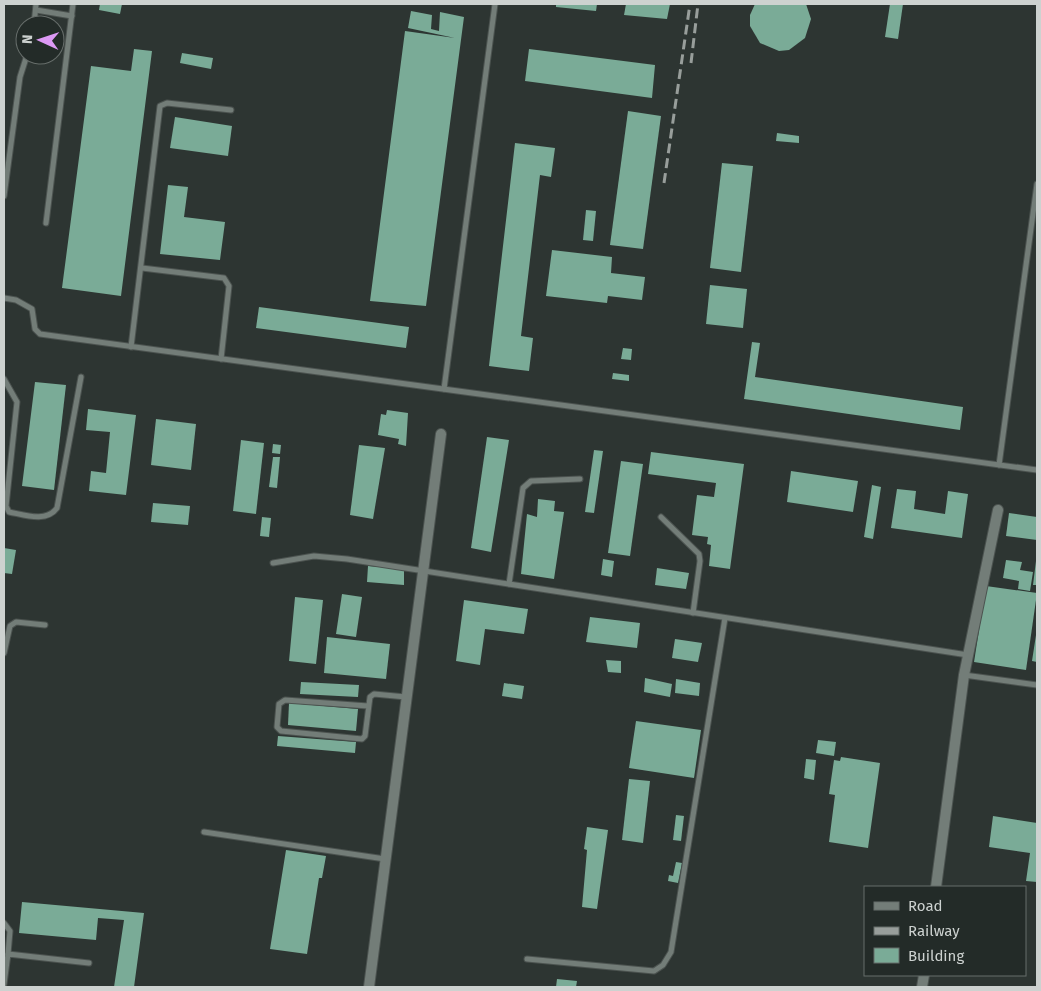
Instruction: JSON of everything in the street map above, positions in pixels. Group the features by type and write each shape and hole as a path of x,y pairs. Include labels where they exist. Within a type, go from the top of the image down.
{"street":[{"path":"369,987 440,434"},
{"path":"936,886 964,675 998,510"}],"lane":[{"path":"35,15 36,4"},
{"path":"46,223 74,4"},
{"path":"444,389 495,4"},
{"path":"36,10 72,16"},
{"path":"4,196 20,77 24,65"},
{"path":"131,347 160,106 166,103 231,110"},
{"path":"999,465 1037,184"},
{"path":"142,268 224,278 229,286 221,359"},
{"path":"4,298 16,300 32,310 35,329 40,334 1037,470"},
{"path":"4,379 17,402 6,506 9,512 40,518 52,515 57,508 81,377"},
{"path":"509,584 523,488 531,481 580,479"},
{"path":"661,516 699,554 700,561 694,613"},
{"path":"273,563 314,556 422,570 968,655"},
{"path":"527,959 654,971 663,965 671,952 725,618"},
{"path":"4,653 10,626 16,622 45,625"},
{"path":"964,675 1037,684"},
{"path":"368,706 285,700 279,704 277,727 281,731 362,739 366,736 370,697 374,694 406,697"},
{"path":"204,832 386,858"},
{"path":"4,923 10,931 4,984"},
{"path":"8,954 89,963"}],"building":[{"path":"100,4 122,4 120,14 99,10"},
{"path":"556,4 597,4 596,11 556,7"},
{"path":"626,4 670,4 667,19 624,15"},
{"path":"755,4 806,4 811,19 805,38 789,50 779,51 760,43 750,26 750,15"},
{"path":"890,4 903,4 898,39 885,37"},
{"path":"411,11 432,15 431,29 439,31 440,12 464,17 426,306 370,301 405,31 455,38 408,28"},
{"path":"134,49 152,51 121,296 62,288 91,66 131,71"},
{"path":"529,49 655,65 652,98 525,81"},
{"path":"182,53 213,58 211,69 180,63"},
{"path":"628,111 661,116 643,249 610,245"},
{"path":"175,117 232,126 228,156 170,148"},
{"path":"777,133 799,136 799,143 776,141"},
{"path":"515,143 555,148 551,177 540,175 521,336 533,338 529,371 489,366"},
{"path":"722,163 753,166 741,272 710,268"},
{"path":"168,185 188,187 184,217 225,222 220,260 160,254"},
{"path":"586,210 596,211 593,241 583,240"},
{"path":"552,250 612,257 611,273 645,277 642,300 608,296 607,303 546,296"},
{"path":"710,285 747,289 743,328 706,324"},
{"path":"259,307 409,327 406,348 256,328"},
{"path":"752,342 760,343 755,377 963,407 960,430 744,399"},
{"path":"623,348 632,349 631,360 621,359"},
{"path":"613,373 629,375 629,381 612,379"},
{"path":"35,382 66,385 54,490 22,486"},
{"path":"88,409 136,415 126,495 89,491 91,471 106,473 110,432 86,430"},
{"path":"387,410 408,413 406,446 398,444 399,439 378,435 381,414 386,415"},
{"path":"156,419 196,424 191,470 151,465"},
{"path":"487,437 509,440 491,552 471,548"},
{"path":"241,440 264,443 256,514 233,511"},
{"path":"273,444 281,445 280,454 272,453"},
{"path":"359,445 385,448 373,519 350,515"},
{"path":"594,450 603,451 594,513 585,512"},
{"path":"651,452 744,464 730,569 709,566 711,545 707,544 708,537 692,535 697,495 714,497 716,483 648,474"},
{"path":"273,457 280,457 277,488 269,487"},
{"path":"621,461 643,464 630,556 608,553"},
{"path":"791,471 858,481 853,512 787,502"},
{"path":"872,485 881,487 873,539 864,537"},
{"path":"897,489 916,491 914,509 945,514 948,491 968,494 962,538 891,528"},
{"path":"538,499 555,501 554,511 564,512 554,579 521,574 527,514 537,517"},
{"path":"153,503 190,506 188,525 151,522"},
{"path":"1009,513 1037,517 1037,540 1006,536"},
{"path":"262,517 271,518 269,537 260,536"},
{"path":"4,548 16,550 12,574 4,573"},
{"path":"603,559 614,561 612,577 601,575"},
{"path":"1006,560 1022,562 1020,570 1033,572 1030,591 1018,589 1019,581 1003,578"},
{"path":"1036,561 1037,585 1033,585"},
{"path":"368,566 404,569 404,585 367,582"},
{"path":"657,568 689,573 686,589 655,585"},
{"path":"986,586 1037,593 1026,670 974,662"},
{"path":"342,594 362,597 356,637 336,634"},
{"path":"295,597 323,600 316,664 289,661"},
{"path":"464,600 528,609 524,634 485,629 480,665 456,661"},
{"path":"590,617 640,623 637,648 586,642"},
{"path":"1037,635 1037,662 1032,661"},
{"path":"327,637 390,644 386,679 324,673"},
{"path":"675,639 702,643 698,662 672,658"},
{"path":"606,660 621,661 621,673 608,672"},
{"path":"645,678 672,684 670,697 644,692"},
{"path":"676,679 700,683 699,696 675,693"},
{"path":"301,682 359,685 358,697 300,694"},
{"path":"504,683 524,686 522,699 502,696"},
{"path":"289,703 358,709 356,731 288,725"},
{"path":"636,721 701,730 694,778 629,768"},
{"path":"278,736 356,742 355,753 277,746"},
{"path":"818,740 836,742 834,756 816,753"},
{"path":"841,757 880,763 868,848 829,842 835,795 829,794 834,760 840,761"},
{"path":"806,759 816,760 814,780 804,778"},
{"path":"629,779 650,781 643,843 622,840"},
{"path":"676,815 684,816 681,841 673,840"},
{"path":"993,816 1037,823 1037,882 1026,881 1030,853 989,847"},
{"path":"587,827 608,830 597,909 582,907 587,850 584,849"},
{"path":"286,850 326,856 322,878 319,878 307,954 270,949"},
{"path":"676,862 682,863 678,883 668,881 669,875 673,876"},
{"path":"22,902 144,913 134,987 114,987 124,920 98,918 96,940 19,933"},
{"path":"557,979 577,981 576,987 556,987"}],"railway":[{"path":"664,183 690,4"},
{"path":"691,63 698,4"}]}
